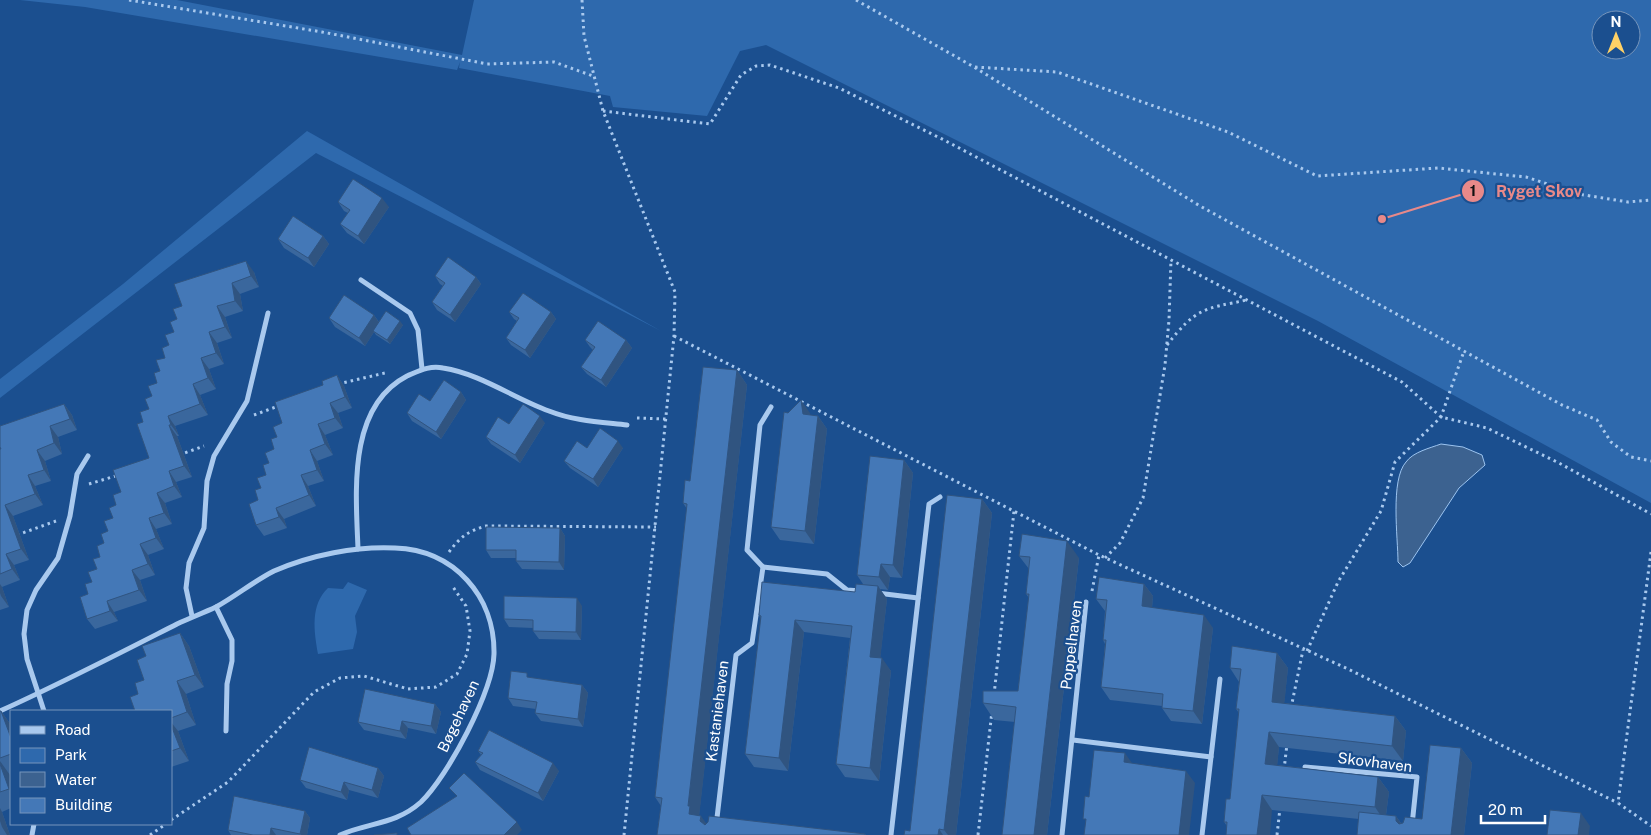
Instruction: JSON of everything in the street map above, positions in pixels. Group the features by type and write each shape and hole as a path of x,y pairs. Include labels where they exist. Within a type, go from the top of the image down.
{"street":[{"path":"361,280 410,313 418,330 422,368"},
{"path":"192,616 186,588 189,563 204,528 207,480 214,456 247,401 268,313"},
{"path":"358,549 356,488 362,438 375,407 394,383 422,368 442,368 481,380 548,411 579,420 627,424"},
{"path":"770,407 760,424 747,550 763,567 827,574 847,590 865,592"},
{"path":"44,710 27,659 24,634 27,610 36,590 58,558 70,516 77,474 88,456"},
{"path":"891,835 929,504 940,497"},
{"name":"Bøgehaven","path":"0,711 39,694 192,616 216,607 274,572 309,559 358,549 395,548 419,550 444,560 466,577 482,598 492,625 494,656 487,688 459,749 423,800 405,815 386,823 358,827 340,835"},
{"name":"Kastaniehaven","path":"715,835 736,655 752,642 763,567"},
{"path":"874,593 918,598"},
{"name":"Poppelhaven","path":"1062,835 1086,602"},
{"path":"216,607 232,640 232,661 227,684 226,731"},
{"path":"1202,835 1220,679"},
{"path":"1073,740 1211,757"},
{"name":"Skovhaven","path":"1305,767 1417,777 1411,835"}],"path":[{"path":"129,0 341,36 487,64 554,62 594,77"},
{"path":"582,0 584,36 602,111 675,292 674,336 624,835"},
{"path":"856,0 974,67 1200,206 1562,404 1597,420 1611,442 1631,457 1651,461"},
{"path":"602,111 710,124 741,74 756,66 770,65 848,93 953,145 1402,382 1441,417 1487,428 1559,463 1651,514"},
{"path":"974,67 1057,72 1228,132 1317,176 1438,168 1526,177 1578,194 1628,202 1651,200"},
{"path":"1105,558 1120,543 1143,498 1167,345 1171,260"},
{"path":"1167,345 1193,315 1204,310 1247,300"},
{"path":"674,336 1105,558 1348,669 1618,803 1651,826"},
{"path":"1290,718 1305,651 1338,582 1381,511 1394,462 1441,417 1464,351"},
{"path":"335,385 385,373 394,383"},
{"path":"234,423 289,402"},
{"path":"627,424 632,418 666,419"},
{"path":"177,455 224,440"},
{"path":"76,489 122,474"},
{"path":"993,698 1014,511"},
{"path":"9,538 70,516"},
{"path":"172,819 228,782 314,692 340,678 364,676 408,688 436,687 457,674 467,654 470,631 466,606 450,583 444,560 459,538 471,530 486,526 656,527"},
{"path":"1618,803 1651,552"},
{"name":"Poppelhaven","path":"1086,602 1094,588 1099,555"},
{"path":"978,835 992,708"},
{"path":"1284,776 1288,737"},
{"path":"1277,835 1280,806"},
{"path":"150,835 165,825"}],"green space":[{"path":"20,0 177,0 462,55 474,0 1651,0 1651,503 1318,321 766,45 740,51 707,116 613,107 610,96 459,68 460,62 457,70 85,7"},
{"path":"307,131 661,331 316,153 0,398 0,379 123,284"},
{"path":"348,582 367,590 355,616 357,632 353,649 318,654 315,619 318,602 328,588 343,589"}],"water":[{"path":"1441,444 1463,447 1482,455 1485,465 1459,488 1410,563 1403,567 1398,562 1396,510 1396,495 1401,470 1413,456"}],"building":[{"path":"353,179 382,198 358,236 340,224 350,210 338,202"},
{"path":"293,216 323,236 308,258 278,239"},
{"path":"448,257 476,277 450,315 432,302 445,283 435,276"},
{"path":"246,261 251,276 232,283 235,301 217,306 225,327 209,332 216,353 201,358 208,378 193,384 200,404 168,416 171,425 169,425 184,466 169,471 174,486 157,493 164,513 149,518 156,538 140,544 148,564 132,570 139,590 107,601 110,611 87,619 80,597 88,594 85,584 92,582 88,572 97,569 93,559 100,557 97,546 104,543 101,534 108,531 104,521 113,518 109,508 116,505 113,495 121,492 113,470 149,458 137,424 143,422 140,412 149,409 145,399 152,396 148,386 157,383 154,373 160,371 156,360 165,358 162,348 169,345 165,335 174,332 170,322 177,319 173,309 182,306 174,284"},
{"path":"523,293 551,312 525,350 506,338 519,318 509,312"},
{"path":"344,295 374,315 359,338 329,318"},
{"path":"386,311 400,321 387,340 373,331"},
{"path":"598,321 626,340 601,380 581,367 595,347 585,340"},
{"path":"703,367 737,370 688,806 690,806 689,814 701,816 700,821 705,825 708,822 709,816 865,835 657,835 662,798 655,797 687,504 683,503 685,480 690,481"},
{"path":"337,375 345,397 330,403 335,418 318,424 325,444 310,450 317,470 301,475 309,495 276,508 279,517 256,525 249,504 258,500 255,490 261,488 257,478 266,475 263,465 269,463 265,453 274,449 271,439 277,437 273,427 282,423 275,402 323,385 322,381"},
{"path":"444,380 461,392 436,432 407,413 419,394 430,401"},
{"path":"801,400 803,414 818,416 805,531 771,527 784,412 788,413"},
{"path":"64,404 70,419 50,426 54,443 37,450 44,470 28,475 35,494 5,505 21,549 6,554 12,569 0,574 0,426"},
{"path":"523,404 540,416 515,455 486,437 498,417 509,424"},
{"path":"600,428 618,441 593,479 564,461 577,441 587,448"},
{"path":"870,456 904,460 893,565 881,564 879,577 857,575"},
{"path":"947,495 982,499 944,830 939,829 938,835 904,835 905,830 910,831"},
{"path":"486,527 560,528 559,562 516,561 516,550 486,550"},
{"path":"1022,534 1067,541 1034,835 1002,835 1016,707 983,703 983,691 1018,691 1029,594 1026,594 1030,557 1019,556"},
{"path":"1099,577 1144,584 1142,606 1204,615 1193,711 1162,708 1163,694 1101,687 1106,640 1103,640 1107,600 1096,599"},
{"path":"762,582 855,592 856,584 878,586 870,657 882,658 870,768 836,764 852,626 795,620 779,758 745,754 761,616 759,615"},
{"path":"504,596 577,598 576,632 533,631 533,620 504,619"},
{"path":"180,633 195,675 177,681 187,712 172,718 172,710 135,710 130,697 138,694 135,683 144,680 137,660 146,656 142,646"},
{"path":"1232,646 1277,653 1272,702 1395,716 1392,746 1269,732 1265,764 1378,777 1375,807 1262,795 1257,835 1226,835 1227,822 1224,822 1226,799 1230,799 1239,709 1236,709 1241,669 1230,668"},
{"path":"511,671 527,673 527,677 582,685 578,719 535,713 537,702 508,698"},
{"path":"365,689 435,704 431,726 402,721 400,731 358,722"},
{"path":"1,711 10,735 10,754 0,758"},
{"path":"172,728 180,748 172,751"},
{"path":"489,730 553,763 538,793 475,762 483,753 478,751"},
{"path":"1430,745 1461,748 1451,835 1357,835 1359,812 1396,816 1396,821 1399,824 1403,823 1405,817 1422,819"},
{"path":"309,747 378,768 372,790 344,782 341,792 300,780"},
{"path":"1094,750 1125,753 1124,762 1186,771 1179,835 1084,835 1086,819 1083,819 1085,796 1089,797"},
{"path":"0,764 9,789 0,792"},
{"path":"464,773 517,822 504,835 411,835 407,828 457,796 449,788"},
{"path":"234,796 305,811 300,834 271,828 270,835 253,835 228,830"},
{"path":"1550,810 1581,813 1578,835 1547,835"},
{"path":"397,833 397,835 374,835"}],"place":[{"name":"Ryget Skov","path":"1382,219"}]}
